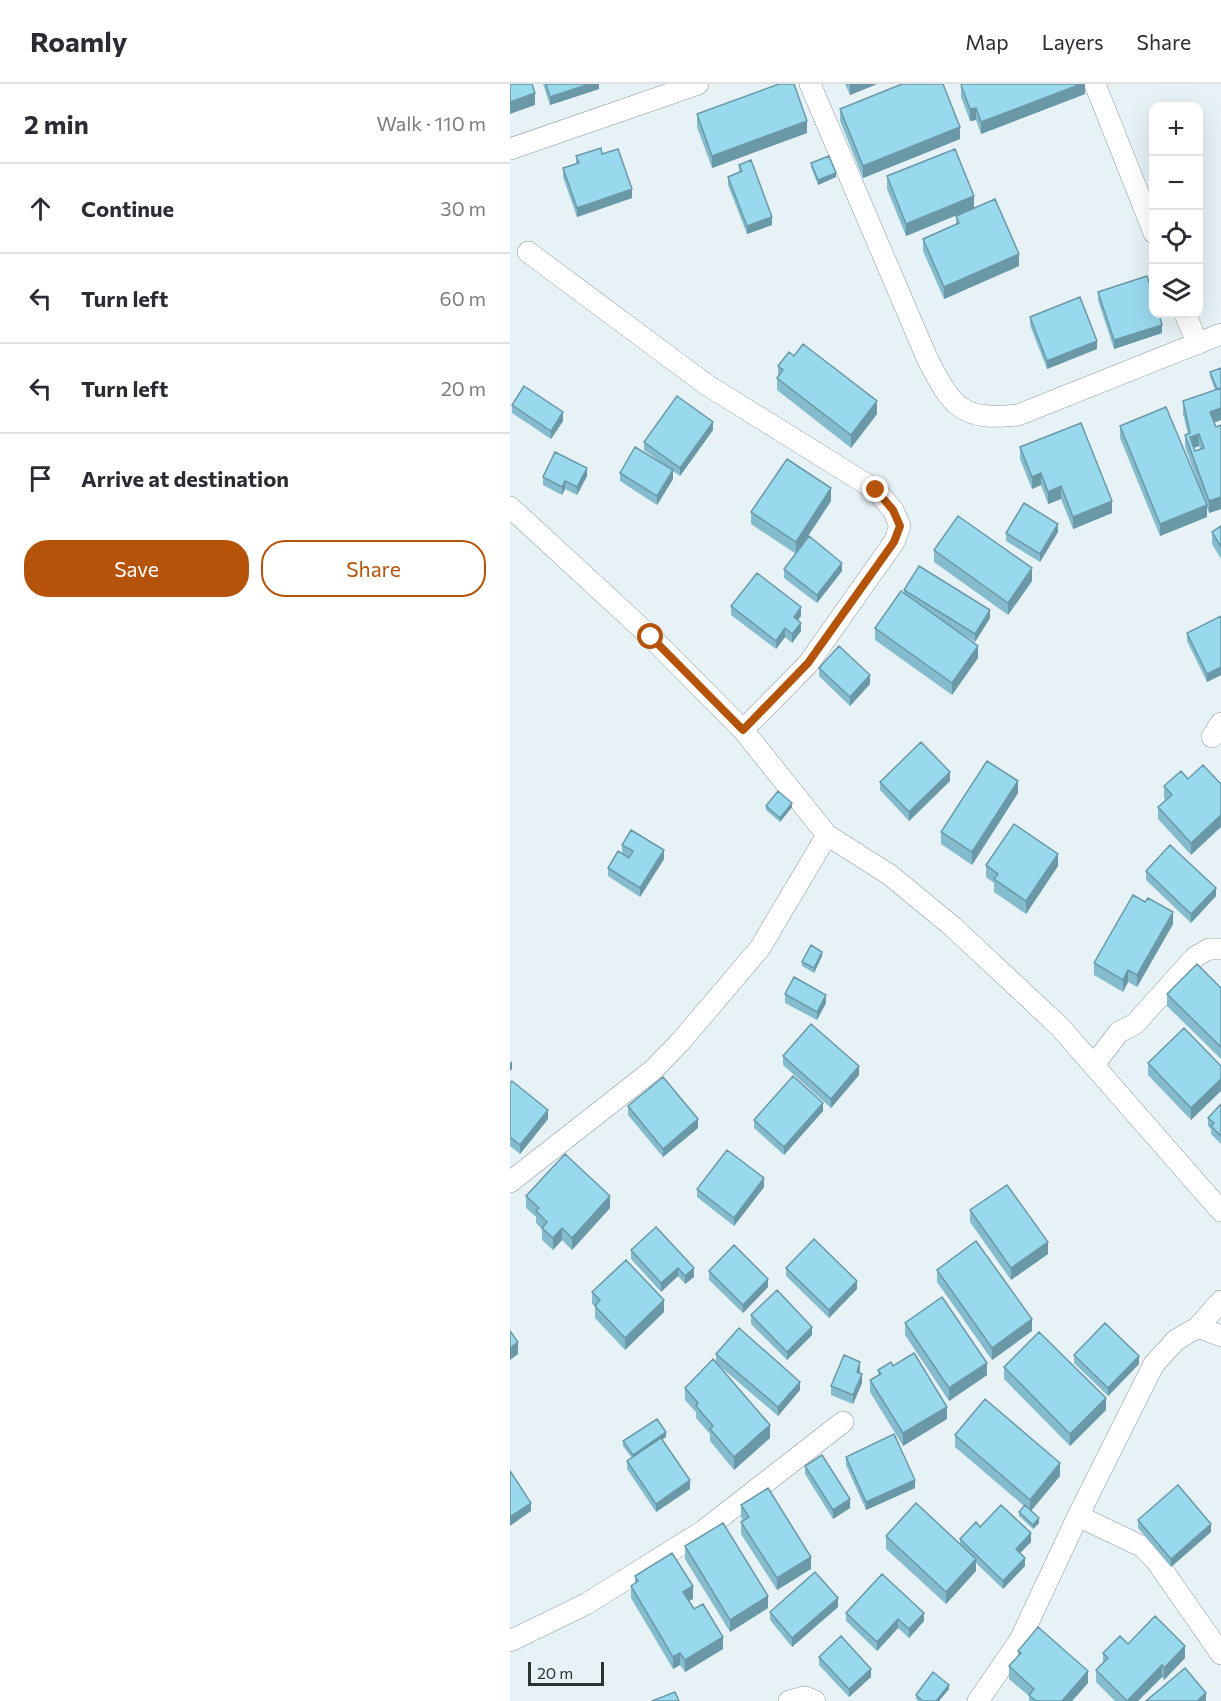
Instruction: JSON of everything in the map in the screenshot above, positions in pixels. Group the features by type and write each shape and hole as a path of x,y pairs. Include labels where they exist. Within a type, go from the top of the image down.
{"street":[{"path":"510,149 698,84"},
{"path":"810,84 927,358 944,391 963,410 987,418 1018,415 1221,334"},
{"path":"1100,85 1149,219"},
{"path":"528,252 707,385 876,490 893,510 900,526 894,542 808,663 743,730"},
{"path":"1187,318 1198,344"},
{"path":"510,507 651,637 743,730 827,835 890,875 953,927 1060,1027 1221,1211"},
{"path":"510,1180 653,1070 681,1041 760,948 827,835"},
{"path":"1094,1065 1119,1032 1135,1024 1195,957 1209,949 1221,949"},
{"path":"978,1701 1020,1640 1078,1516 1154,1364 1176,1340 1198,1327 1221,1301"},
{"path":"1198,1327 1221,1336"},
{"path":"510,1641 586,1604 703,1531 843,1422"},
{"path":"1078,1516 1143,1547 1157,1562 1221,1654"},
{"path":"789,1701 805,1697 815,1701"}],"building":[{"path":"510,84 532,84 535,93 510,102"},
{"path":"546,84 589,84 550,97"},
{"path":"779,84 794,84 807,121 712,156 697,114"},
{"path":"902,84 943,84 960,127 863,166 840,109"},
{"path":"962,84 1081,84 981,122 976,108 970,109"},
{"path":"601,148 602,154 618,149 632,189 577,208 563,168 579,163 576,156"},
{"path":"955,149 974,196 906,224 887,176"},
{"path":"829,156 836,173 818,180 811,163"},
{"path":"751,160 772,217 747,226 728,177 742,171 739,165"},
{"path":"995,199 1019,254 944,287 923,239 959,223 956,216"},
{"path":"1147,276 1149,318 1160,318 1162,325 1114,340 1098,292"},
{"path":"1080,297 1097,341 1047,361 1030,317"},
{"path":"803,344 877,401 851,435 777,378 783,370 778,366 789,352 794,356"},
{"path":"1221,368 1221,388 1217,389 1210,372"},
{"path":"524,386 563,412 551,431 512,405"},
{"path":"1221,388 1221,408 1210,412 1216,427 1221,425 1221,497 1209,501 1185,435 1190,433 1183,401","holes":["1199,434 1204,448 1195,451 1190,437"]},
{"path":"677,396 713,422 680,468 644,442"},
{"path":"1166,407 1207,505 1160,524 1120,426"},
{"path":"1081,423 1112,501 1073,517 1061,486 1048,492 1041,473 1032,477 1020,447"},
{"path":"635,447 673,470 657,496 620,473"},
{"path":"555,452 587,468 577,487 565,481 562,487 543,477"},
{"path":"787,459 831,488 796,542 751,512"},
{"path":"1024,503 1058,524 1040,554 1006,533"},
{"path":"958,516 1032,568 1008,603 934,550"},
{"path":"1221,526 1221,547 1212,532"},
{"path":"809,536 842,563 817,595 784,569"},
{"path":"919,566 990,610 975,634 904,590"},
{"path":"757,573 801,607 794,617 801,623 792,634 785,628 776,641 731,606"},
{"path":"901,591 978,646 952,683 875,628"},
{"path":"1221,616 1221,667 1207,674 1187,633"},
{"path":"839,646 870,675 850,697 819,668"},
{"path":"921,742 950,772 909,812 880,782"},
{"path":"987,761 1018,781 972,852 941,832"},
{"path":"1203,765 1221,784 1221,815 1191,843 1158,807 1172,795 1164,786 1181,771 1188,779"},
{"path":"778,791 792,803 780,818 766,806"},
{"path":"1014,824 1058,854 1026,901 994,879 998,874 986,865"},
{"path":"631,830 664,850 640,888 608,868 618,851 629,858 633,851 622,845"},
{"path":"1170,845 1216,888 1191,914 1146,871"},
{"path":"1133,895 1145,902 1148,898 1173,912 1137,975 1128,970 1123,980 1094,963"},
{"path":"811,945 822,952 814,968 802,962"},
{"path":"1197,964 1221,988 1221,1047 1167,994"},
{"path":"794,977 826,995 817,1012 785,994"},
{"path":"811,1024 859,1066 831,1099 783,1056"},
{"path":"1184,1028 1221,1066 1221,1079 1191,1108 1148,1063"},
{"path":"793,1076 823,1103 784,1147 754,1120"},
{"path":"663,1077 698,1119 663,1149 628,1106"},
{"path":"512,1081 548,1110 520,1145 510,1137 510,1083"},
{"path":"1221,1104 1221,1136 1211,1126 1214,1123 1208,1118"},
{"path":"727,1150 764,1178 734,1218 697,1189"},
{"path":"565,1154 610,1196 572,1238 562,1228 553,1238 542,1228 547,1222 536,1211 539,1208 526,1196"},
{"path":"1007,1185 1048,1242 1011,1268 970,1210"},
{"path":"656,1227 694,1268 685,1276 678,1268 661,1283 631,1250"},
{"path":"814,1239 857,1281 829,1310 786,1268"},
{"path":"976,1241 1032,1319 992,1348 937,1270"},
{"path":"734,1245 768,1279 743,1305 709,1271"},
{"path":"626,1260 664,1300 625,1338 595,1306 600,1300 592,1292"},
{"path":"777,1290 812,1327 787,1352 751,1315"},
{"path":"942,1297 987,1363 949,1388 905,1323"},
{"path":"1105,1323 1139,1356 1108,1388 1074,1355"},
{"path":"739,1328 800,1382 778,1407 716,1354"},
{"path":"510,1331 518,1342 510,1348"},
{"path":"1039,1332 1106,1398 1070,1434 1004,1367"},
{"path":"914,1353 947,1407 903,1433 870,1380 881,1374 878,1370 891,1362 893,1366"},
{"path":"844,1355 860,1362 857,1372 862,1374 853,1395 831,1386"},
{"path":"713,1359 770,1425 734,1457 710,1429 713,1426 696,1406 698,1403 685,1388"},
{"path":"985,1399 1060,1463 1030,1500 955,1435"},
{"path":"657,1419 666,1432 633,1455 623,1441"},
{"path":"894,1434 915,1480 866,1502 846,1457"},
{"path":"661,1438 690,1480 656,1504 627,1461"},
{"path":"822,1455 850,1499 833,1510 805,1466"},
{"path":"510,1471 531,1503 510,1517"},
{"path":"1178,1485 1211,1524 1171,1559 1138,1520"},
{"path":"768,1488 811,1557 777,1578 741,1522 749,1517 741,1505"},
{"path":"916,1503 976,1559 946,1592 886,1536"},
{"path":"1001,1505 1031,1533 1016,1549 1025,1558 1003,1581 960,1539 976,1522 980,1527"},
{"path":"1025,1505 1039,1518 1033,1525 1019,1512"},
{"path":"723,1523 768,1596 730,1620 685,1546"},
{"path":"672,1553 693,1586 683,1592 694,1609 703,1604 723,1637 685,1660 680,1653 673,1657 631,1586 638,1581 635,1576"},
{"path":"815,1572 838,1598 792,1638 770,1612"},
{"path":"882,1574 924,1613 909,1629 898,1619 877,1642 846,1613"},
{"path":"1155,1616 1185,1646 1164,1668 1162,1665 1127,1701 1096,1670 1108,1658 1103,1653 1120,1636 1128,1644"},
{"path":"1038,1627 1088,1671 1062,1701 1036,1701 1029,1695 1034,1689 1009,1666 1021,1653 1018,1651"},
{"path":"841,1636 871,1669 849,1689 819,1657"},
{"path":"1185,1668 1206,1693 1197,1701 1146,1701"},
{"path":"933,1672 949,1685 936,1701 923,1701 916,1695"},
{"path":"675,1692 679,1701 652,1701"}],"route":[{"path":"651,637 743,730 808,663 833,631 894,542 900,526 893,510 876,490"}]}
